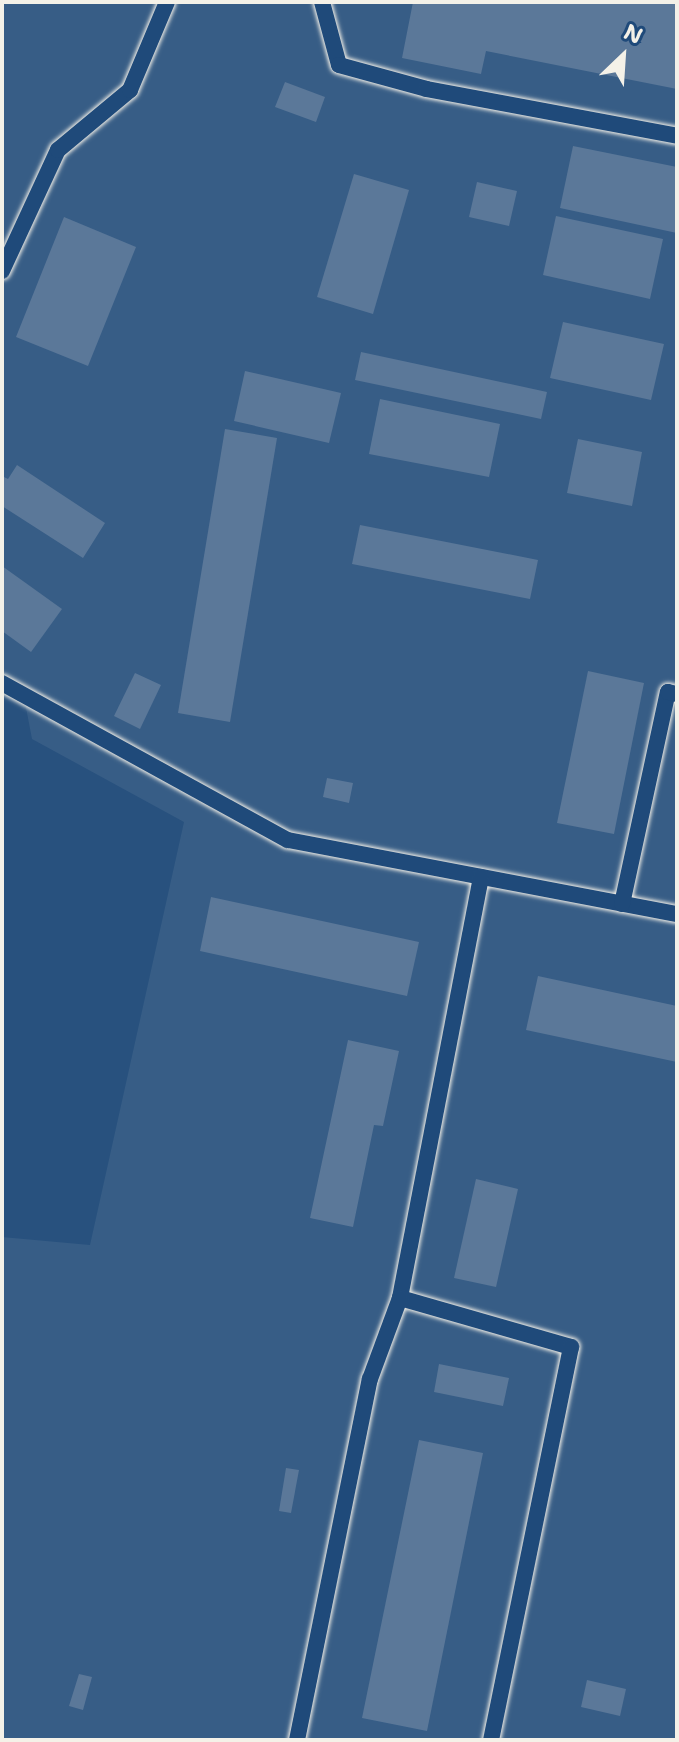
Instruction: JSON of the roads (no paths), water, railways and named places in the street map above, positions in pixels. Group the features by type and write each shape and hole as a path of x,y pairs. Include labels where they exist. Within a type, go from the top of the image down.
{"lane":[{"path":"2,271 58,150 130,90 167,2"},
{"path":"322,2 339,65 427,89 677,136"},
{"path":"2,683 288,840 677,914"},
{"path":"622,904 668,692 677,694"},
{"path":"297,1740 370,1379 400,1298 481,877"},
{"path":"400,1298 571,1347 491,1740"}]}
